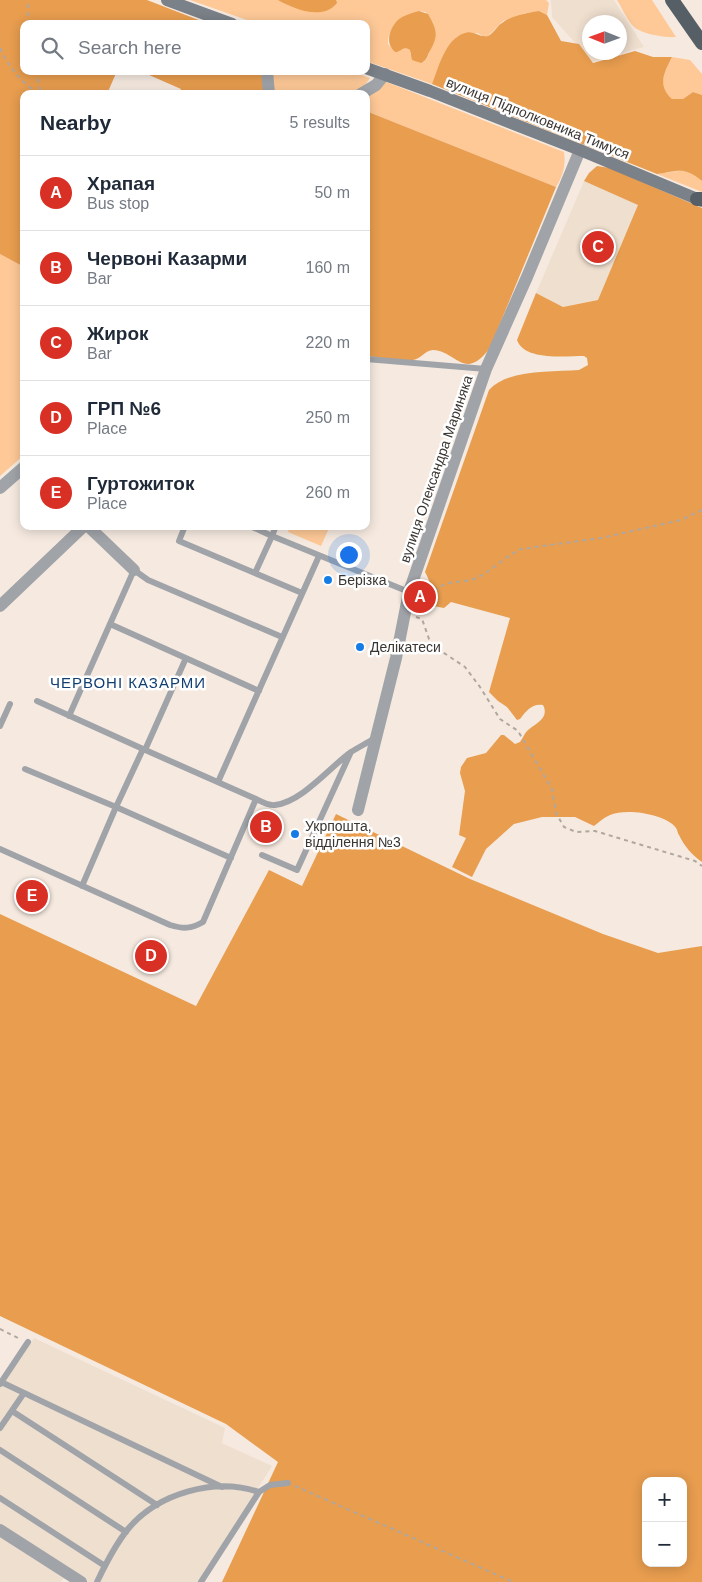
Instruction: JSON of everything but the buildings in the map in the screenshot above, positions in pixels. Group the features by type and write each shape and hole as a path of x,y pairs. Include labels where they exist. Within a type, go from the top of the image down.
{"highway":[{"path":"672,0 702,42"}],"main road":[{"path":"167,0 221,20"},
{"name":"вулиця Підполковника Тимуся","path":"370,69 580,150 700,200"}],"street":[{"path":"367,90 385,74"},
{"path":"268,75 269,90"},
{"name":"вулиця Олександра Мариняка","path":"358,810 396,658 408,592 486,369 580,150"},
{"path":"0,488 20,470"},
{"path":"0,606 82,530"},
{"path":"90,530 134,570"},
{"path":"0,1530 80,1582"}],"lane":[{"path":"370,359 486,369"},
{"path":"183,530 179,540 302,593"},
{"path":"259,530 408,592"},
{"path":"256,573 274,530"},
{"path":"218,782 319,556"},
{"path":"69,716 134,570 148,580 282,637"},
{"path":"110,624 259,691"},
{"path":"82,886 116,807 186,658"},
{"path":"37,701 273,806 285,802 300,793 351,752 375,738"},
{"path":"0,726 10,704"},
{"path":"262,855 298,870 351,752"},
{"path":"25,769 231,858"},
{"path":"0,849 170,925 192,928 203,922 256,800"},
{"path":"28,1342 1,1383 222,1487"},
{"path":"0,1428 24,1393"},
{"path":"12,1411 157,1505"},
{"path":"0,1450 126,1532"},
{"path":"201,1582 259,1492 270,1485 288,1483"},
{"path":"97,1582 116,1545 126,1532 146,1512 166,1500 187,1491 209,1487 232,1487 259,1492"},
{"path":"0,1498 105,1566"}],"path":[{"path":"28,0 28,20"},
{"path":"0,48 11,69 24,84 32,90"},
{"path":"37,75 40,90"},
{"path":"405,613 426,606 439,588 450,582 473,579 520,549 601,538 681,520 702,510"},
{"path":"405,613 422,619 429,639 435,647 465,667 500,719 518,731 552,789 556,812 564,827 576,832 595,832 695,861 702,866"},
{"path":"0,1329 28,1342"},
{"path":"288,1483 513,1582"}],"shaded area":[{"path":"0,0 147,0 199,20 20,20 20,75 115,75 109,90 20,90 20,265 0,254"},
{"path":"190,0 546,0 549,3 547,15 539,11 526,13 503,21 488,36 477,33 457,37 446,50 432,84 370,62 370,20 247,20","holes":["419,11 426,12 430,51 424,62 410,54 409,48 395,52 388,44 388,37 394,27"]},
{"path":"278,0 336,0 337,3 324,11 308,12"},
{"path":"551,0 614,0 624,15 582,15 582,51 552,17"},
{"path":"617,0 652,0 676,37 642,32 634,27"},
{"path":"419,11 428,14 435,28 436,35 427,57 421,63 412,60 410,50 408,49 404,48 395,52 389,40 393,26 399,19"},
{"path":"539,11 547,15 561,41 579,44 582,48 582,60 591,60 593,63 604,60 627,60 627,53 635,51 653,57 672,57 663,79 667,94 672,99 683,99 693,92 702,95 702,181 686,171 657,174 432,84 444,54 452,41 458,36 468,32 488,36 500,24 520,15"},
{"path":"627,20 644,47 627,52"},
{"path":"672,57 690,60 702,74 702,95 693,92 683,99 671,99 667,94 664,89 663,79"},
{"path":"149,75 262,75 264,90 181,90"},
{"path":"272,75 361,75 370,78 364,87 359,90 274,90"},
{"path":"384,81 564,152 565,161 560,179 556,187 370,113 370,93"},
{"path":"370,113 556,187 490,348 481,358 474,363 467,364 433,350 416,359 396,360 370,357"},
{"path":"597,166 610,168 702,208 702,862 686,847 676,828 671,823 655,816 635,812 617,813 606,817 594,826 575,817 542,817 514,824 486,849 472,877 452,867 466,838 459,835 465,791 460,773 461,767 467,758 486,753 501,735 504,735 515,744 520,742 527,731 541,720 545,710 543,705 536,705 517,720 507,707 489,692 510,618 451,602 444,608 433,606 432,589 425,572 489,390 497,383 518,375 579,370 588,365 587,358 584,356 546,356 537,354 521,347 517,340 536,293 563,307 598,300 638,205 584,181"},
{"path":"685,170 692,172 702,181 702,192 657,174"},
{"path":"584,181 686,225 598,300 563,307 536,293"},
{"path":"0,254 20,265 20,458 0,476"},
{"path":"289,530 328,530 321,546 288,532"},
{"path":"336,814 470,879 603,934 658,953 702,946 702,1582 222,1582 278,1462 226,1424 0,1316 0,914 196,1006 269,870 302,886"},
{"path":"34,1338 225,1428 222,1443 272,1466 198,1582 85,1582 0,1527 0,1388"},
{"path":"0,1536 64,1578 61,1582 0,1582"}],"place":[{"name":"Жирок","path":"598,247"},
{"name":"Берізка","path":"328,580"},
{"name":"Храпая","path":"420,597"},
{"name":"Делікатеси","path":"360,647"},
{"name":"Червоні Казарми","path":"266,827"},
{"name":"Укрпошта, відділення №3","path":"295,834"},
{"name":"Гуртожиток","path":"32,896"},
{"name":"ГРП №6","path":"151,956"}],"district":[{"name":"ЧЕРВОНІ КАЗАРМИ","path":"128,682"}]}
